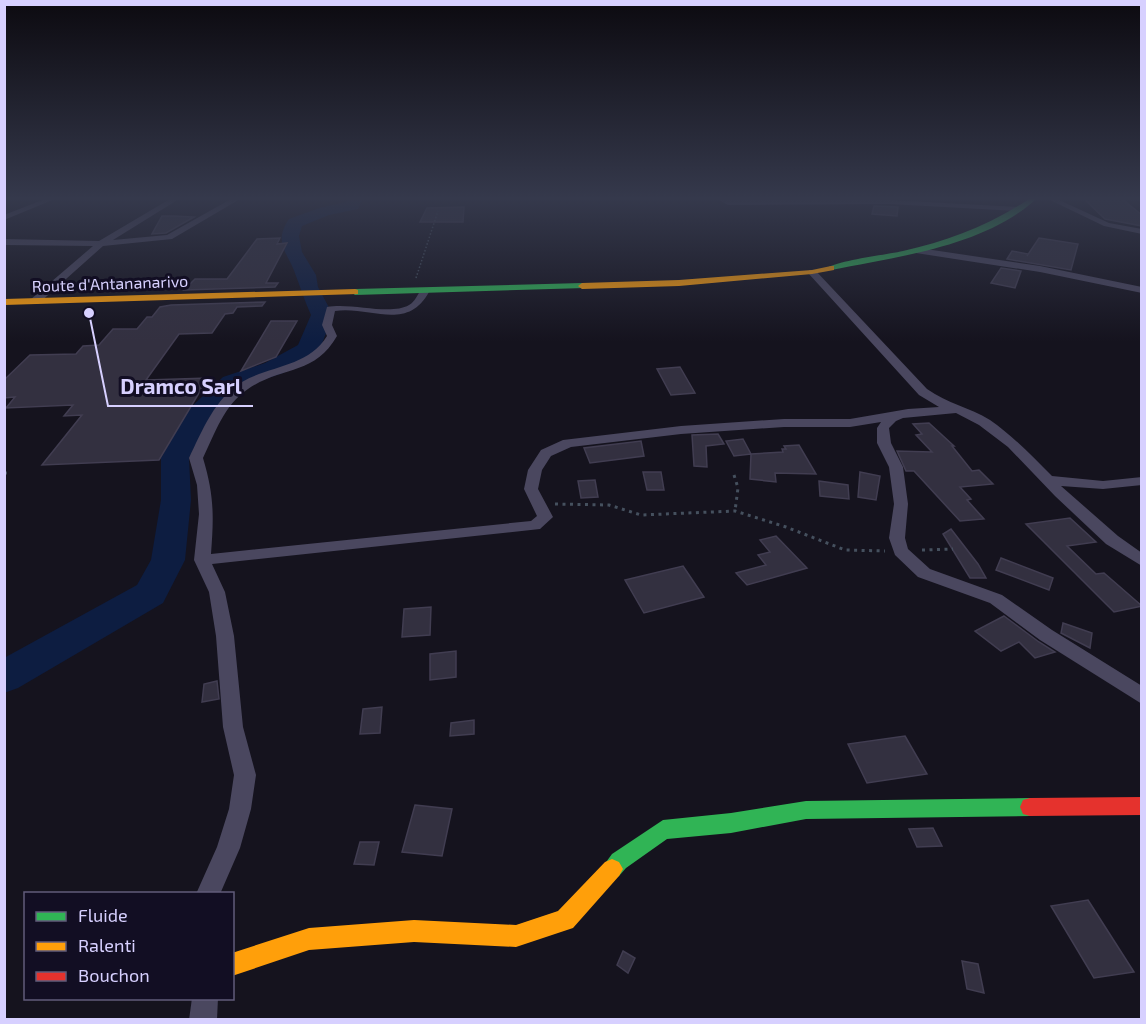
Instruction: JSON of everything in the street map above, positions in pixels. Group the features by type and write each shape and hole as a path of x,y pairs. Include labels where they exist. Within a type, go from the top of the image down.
{"main road":[{"name":"Route d'Antananarivo","path":"4,302 679,283 812,272 931,247"},
{"path":"234,964 309,939 414,930 516,936 566,920 619,861 663,830 730,823 807,810 978,807 1133,808 1142,806"}],"street":[{"path":"34,302 98,247"},
{"path":"919,251 1040,269 1142,290"},
{"path":"812,272 923,393 938,403 958,409 984,422 1013,444 1047,480 1112,540 1142,561"},
{"path":"209,892 228,848 240,809 245,775 233,727 225,636 216,592 202,560 207,514 204,485 196,458 215,419 236,391 249,382 283,370 321,352 332,336 327,325 332,309 341,306 410,309 415,305 421,292"},
{"path":"202,560 535,526 544,517 531,489 535,470 546,453 568,443 681,430 784,423 850,423 912,412 939,413 958,409"},
{"path":"891,417 883,428 884,443 896,467 898,477 901,504 897,538 901,551 924,573 996,599 1046,635 1142,696"},
{"path":"1047,480 1103,485 1142,481"},
{"path":"203,1020 205,1000"}],"path":[{"path":"421,292 415,275 425,247"},
{"path":"734,475 738,488 735,511"},
{"path":"538,504 609,505 641,514 735,511 786,527 845,550 953,549"}],"building":[{"path":"251,247 285,247 266,283 278,283 275,287 184,290 195,279 227,279"},
{"path":"1033,247 1077,247 1071,270 1007,259 1012,251 1028,254 1027,256"},
{"path":"1001,268 1021,271 1015,288 991,283"},
{"path":"265,302 262,306 237,307 233,313 225,314 212,333 179,334 146,380 208,378 159,460 42,465 82,415 64,416 73,405 6,408 15,397 4,398 4,380 30,355 76,354 83,346 99,345 113,329 137,329 160,307"},
{"path":"271,321 297,321 276,357 241,371"},
{"path":"680,367 695,393 671,395 657,369"},
{"path":"929,423 954,446 952,446 972,471 979,470 993,484 960,487 971,499 967,500 984,519 960,521 914,471 906,471 897,451 932,452 916,435 922,434 913,424"},
{"path":"718,434 724,444 706,446 707,467 694,466 692,435"},
{"path":"743,439 751,454 734,456 726,441"},
{"path":"641,441 644,456 590,463 584,448"},
{"path":"799,445 816,474 775,473 776,482 750,479 751,454 783,452 782,449 786,449 784,446"},
{"path":"643,472 661,472 664,490 647,490"},
{"path":"860,472 880,476 876,500 858,497"},
{"path":"595,480 598,497 581,498 578,481"},
{"path":"819,481 848,485 849,499 820,496"},
{"path":"1070,518 1096,542 1067,546 1096,574 1104,573 1142,606 1114,612 1026,524"},
{"path":"951,529 986,578 970,578 943,534"},
{"path":"776,536 807,568 747,585 736,573 766,565 758,555 770,552 760,540"},
{"path":"1001,558 1053,578 1049,590 996,570"},
{"path":"683,566 704,597 644,613 625,580"},
{"path":"431,607 430,635 402,637 404,609"},
{"path":"1004,616 1055,652 1035,658 1019,642 1001,651 975,631"},
{"path":"1063,623 1092,633 1090,648 1061,633"},
{"path":"456,651 456,677 430,680 430,654"},
{"path":"217,681 219,699 202,702 204,684"},
{"path":"382,707 380,733 360,734 363,709"},
{"path":"474,720 474,734 450,736 451,723"},
{"path":"905,736 927,774 867,783 848,744"},
{"path":"415,805 452,809 442,856 402,852"},
{"path":"933,828 942,846 917,847 909,829"},
{"path":"360,842 379,842 374,865 354,864"},
{"path":"1088,900 1134,972 1094,978 1051,906"},
{"path":"623,951 635,958 628,973 617,965"},
{"path":"962,961 978,964 984,993 967,989"}],"waterway":[{"path":"4,677 150,594 168,560 176,500 175,458 201,410 232,382 274,368 308,349 322,315 292,247"}],"traffic: fast":[{"path":"831,268 929,247"},
{"path":"355,292 582,286"},
{"path":"612,869 619,861 663,830 731,823 806,810 1030,807"}],"traffic: slow":[{"path":"582,286 679,283 812,272 831,268"},
{"path":"4,302 355,292"},
{"path":"234,964 309,939 414,931 516,936 565,920 612,869"}],"traffic: jam":[{"path":"1030,807 1142,806"}],"place":[{"name":"Dramco Sarl","path":"89,313"}]}
